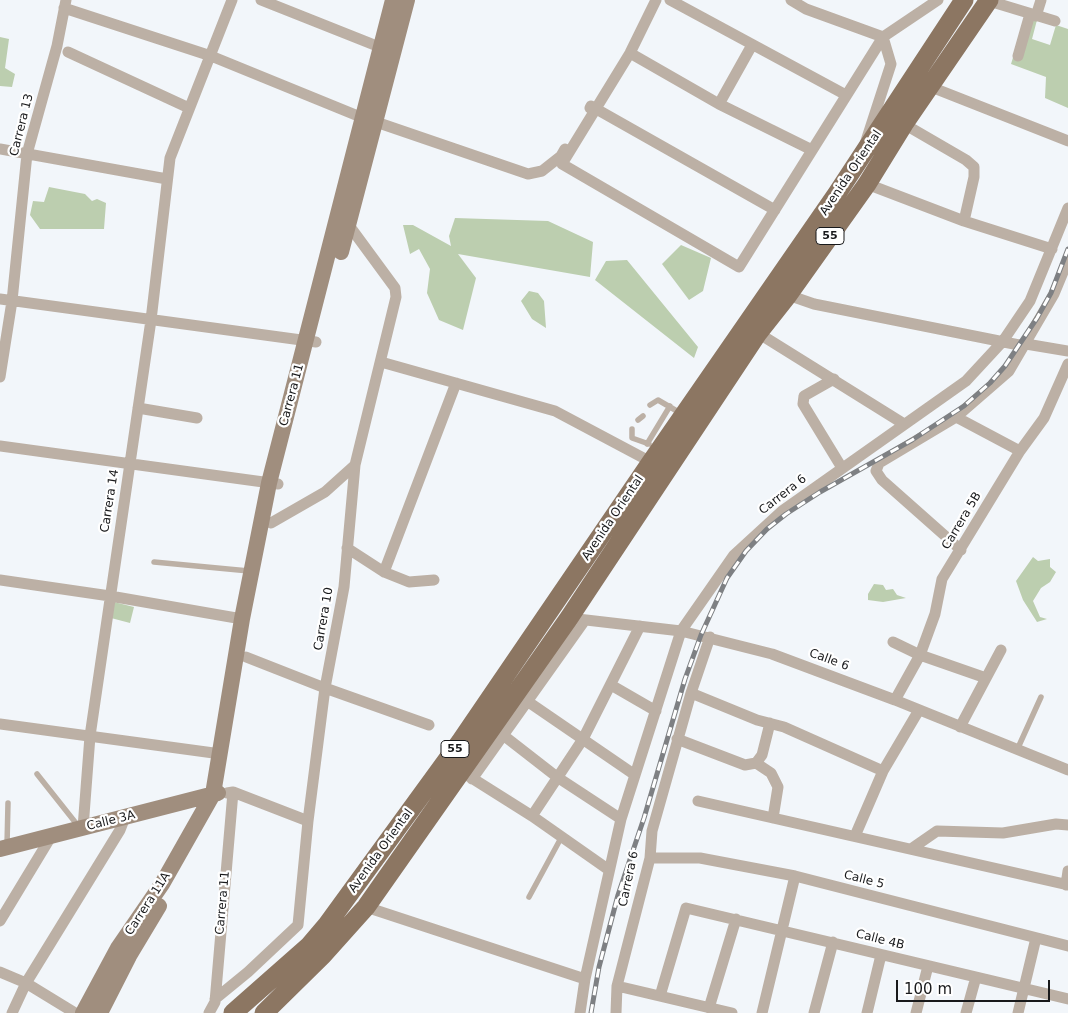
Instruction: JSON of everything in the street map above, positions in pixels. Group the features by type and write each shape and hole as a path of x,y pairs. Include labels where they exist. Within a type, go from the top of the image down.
{"main road":[{"name":"Carrera 11","path":"312,341 348,224 387,48 393,0"},
{"name":"Carrera 11","path":"387,48 406,0"},
{"name":"Avenida Oriental","path":"233,1013 309,946 326,926 460,742 652,452 677,410 863,156 964,0"},
{"name":"Avenida Oriental","path":"264,1013 323,955 366,907 467,775 577,619 758,333 788,295 867,184 904,124 989,0"},
{"name":"Carrera 11","path":"223,793 221,754 251,572 370,120"},
{"name":"Carrera 11","path":"223,793 271,523 274,483"},
{"name":"Calle 3A","path":"3,848 223,793"},
{"name":"Carrera 11A","path":"83,1013 118,948 223,793"},
{"name":"Carrera 11A","path":"100,1013 129,956 171,887 223,793"}],"street":[{"name":"Carrera 14","path":"81,828 90,736 151,320 170,158 188,108 211,56 232,0"},
{"path":"261,0 387,48"},
{"path":"656,0 630,53 562,164 740,267 883,37 938,0"},
{"path":"670,0 846,95"},
{"path":"791,0 809,4 883,37 891,64 866,135 863,156"},
{"path":"989,0 1055,21"},
{"path":"1018,56 1041,0"},
{"path":"65,4 211,56 370,120 528,174 542,171 561,156 592,106 775,210"},
{"name":"Carrera 13","path":"0,377 6,300 27,154 57,46 65,4"},
{"path":"719,104 752,44"},
{"path":"68,52 188,108"},
{"path":"630,53 719,104 812,150"},
{"path":"931,87 1068,141"},
{"path":"904,124 966,160 974,168 974,177 964,221"},
{"path":"0,149 167,179"},
{"path":"867,184 964,221 1052,249"},
{"name":"Carrera 6","path":"580,1013 585,979 621,819 681,631 734,556 782,511 966,381 1003,341 1030,301 1068,208"},
{"name":"Carrera 10","path":"215,999 248,972 298,925 308,821 325,688 344,587 355,465 396,297 395,288 348,224"},
{"path":"962,550 882,480 876,471 879,463 956,417 1009,371 1054,294 1068,260"},
{"path":"788,295 814,304 1019,345 1026,344 1068,351"},
{"path":"6,300 312,341"},
{"path":"758,333 904,424"},
{"path":"381,362 555,411 652,452"},
{"name":"Carrera 5B","path":"895,700 920,655 935,614 942,579 962,550 1020,451 1044,418 1068,364"},
{"path":"834,379 804,396 803,404 842,468"},
{"path":"384,572 456,382"},
{"path":"138,408 197,418"},
{"path":"956,417 1020,451"},
{"path":"0,446 274,483"},
{"path":"271,523 325,492 355,465"},
{"path":"347,548 384,572 409,582 434,580"},
{"path":"0,580 110,596 242,619"},
{"path":"577,619 527,701 503,735 467,775 532,816 609,870"},
{"name":"Calle 6","path":"577,619 681,631 772,654 895,700 1068,770"},
{"path":"532,816 583,739 640,626"},
{"name":"Carrera 6","path":"616,1013 617,986 650,858 652,831 691,692 710,637"},
{"path":"893,642 920,655 986,678"},
{"path":"960,726 1001,650"},
{"path":"246,657 325,688 429,725"},
{"path":"611,685 656,711"},
{"path":"691,692 770,724 784,727 883,770"},
{"path":"527,701 635,775"},
{"path":"855,836 883,770 919,710"},
{"path":"0,724 221,754"},
{"path":"677,739 746,765 756,763 762,755 770,724"},
{"path":"503,735 557,777 621,819"},
{"path":"756,763 771,773 778,787 772,818"},
{"path":"223,793 308,821"},
{"name":"Carrera 11","path":"209,1013 215,999 223,793"},
{"path":"698,802 1067,885 1068,871"},
{"path":"12,1013 26,983 120,830 125,817"},
{"path":"911,849 937,831 1003,834 1056,824 1068,826"},
{"path":"0,921 52,836"},
{"name":"Calle 5","path":"650,858 700,858 795,876 1068,946"},
{"path":"762,1013 795,876"},
{"path":"366,907 585,979"},
{"name":"Calle 4B","path":"660,996 686,908 782,929 880,955 1068,999"},
{"path":"709,1008 736,919"},
{"path":"1018,1013 1036,938"},
{"path":"814,1013 832,942"},
{"path":"867,1013 880,955"},
{"path":"916,1013 928,966"},
{"path":"0,972 26,983 75,1013"},
{"path":"966,1013 976,977"},
{"path":"617,986 732,1013"}],"lane":[{"path":"650,405 658,400 677,410"},
{"path":"632,430 632,438 652,452"},
{"path":"154,562 251,572"},
{"path":"1017,750 1041,697"},
{"path":"37,774 81,828"},
{"path":"3,848 8,803"},
{"path":"529,897 561,838"}],"green space":[{"path":"1026,15 1037,20 1032,39 1050,45 1056,25 1068,29 1068,108 1045,98 1046,77 1011,64"},
{"path":"0,37 9,39 5,68 15,74 12,87 0,86"},
{"path":"49,187 85,194 92,201 97,199 106,203 104,229 40,229 30,215 33,201 44,202"},
{"path":"455,218 548,221 593,242 590,277 458,254 476,278 463,330 439,320 427,293 430,269 419,249 410,254 403,225 413,225 451,246 449,236"},
{"path":"681,245 711,258 703,291 689,300 662,264"},
{"path":"627,260 698,347 694,358 595,280 606,261"},
{"path":"529,291 538,293 544,301 546,328 532,319 521,301"},
{"path":"1033,557 1038,561 1050,559 1050,567 1056,572 1050,582 1041,588 1033,601 1040,617 1047,619 1037,622 1023,600 1016,581"},
{"path":"874,584 883,585 886,590 893,589 897,595 906,598 883,602 868,600 868,594"},
{"path":"114,602 134,607 130,623 111,618"}],"railway":[{"path":"591,1013 599,967 618,895 644,818 685,679 701,635 727,578 746,551 767,529 786,514 820,492 912,440 964,406 990,383 1005,366 1037,318 1051,293 1068,249"}]}
